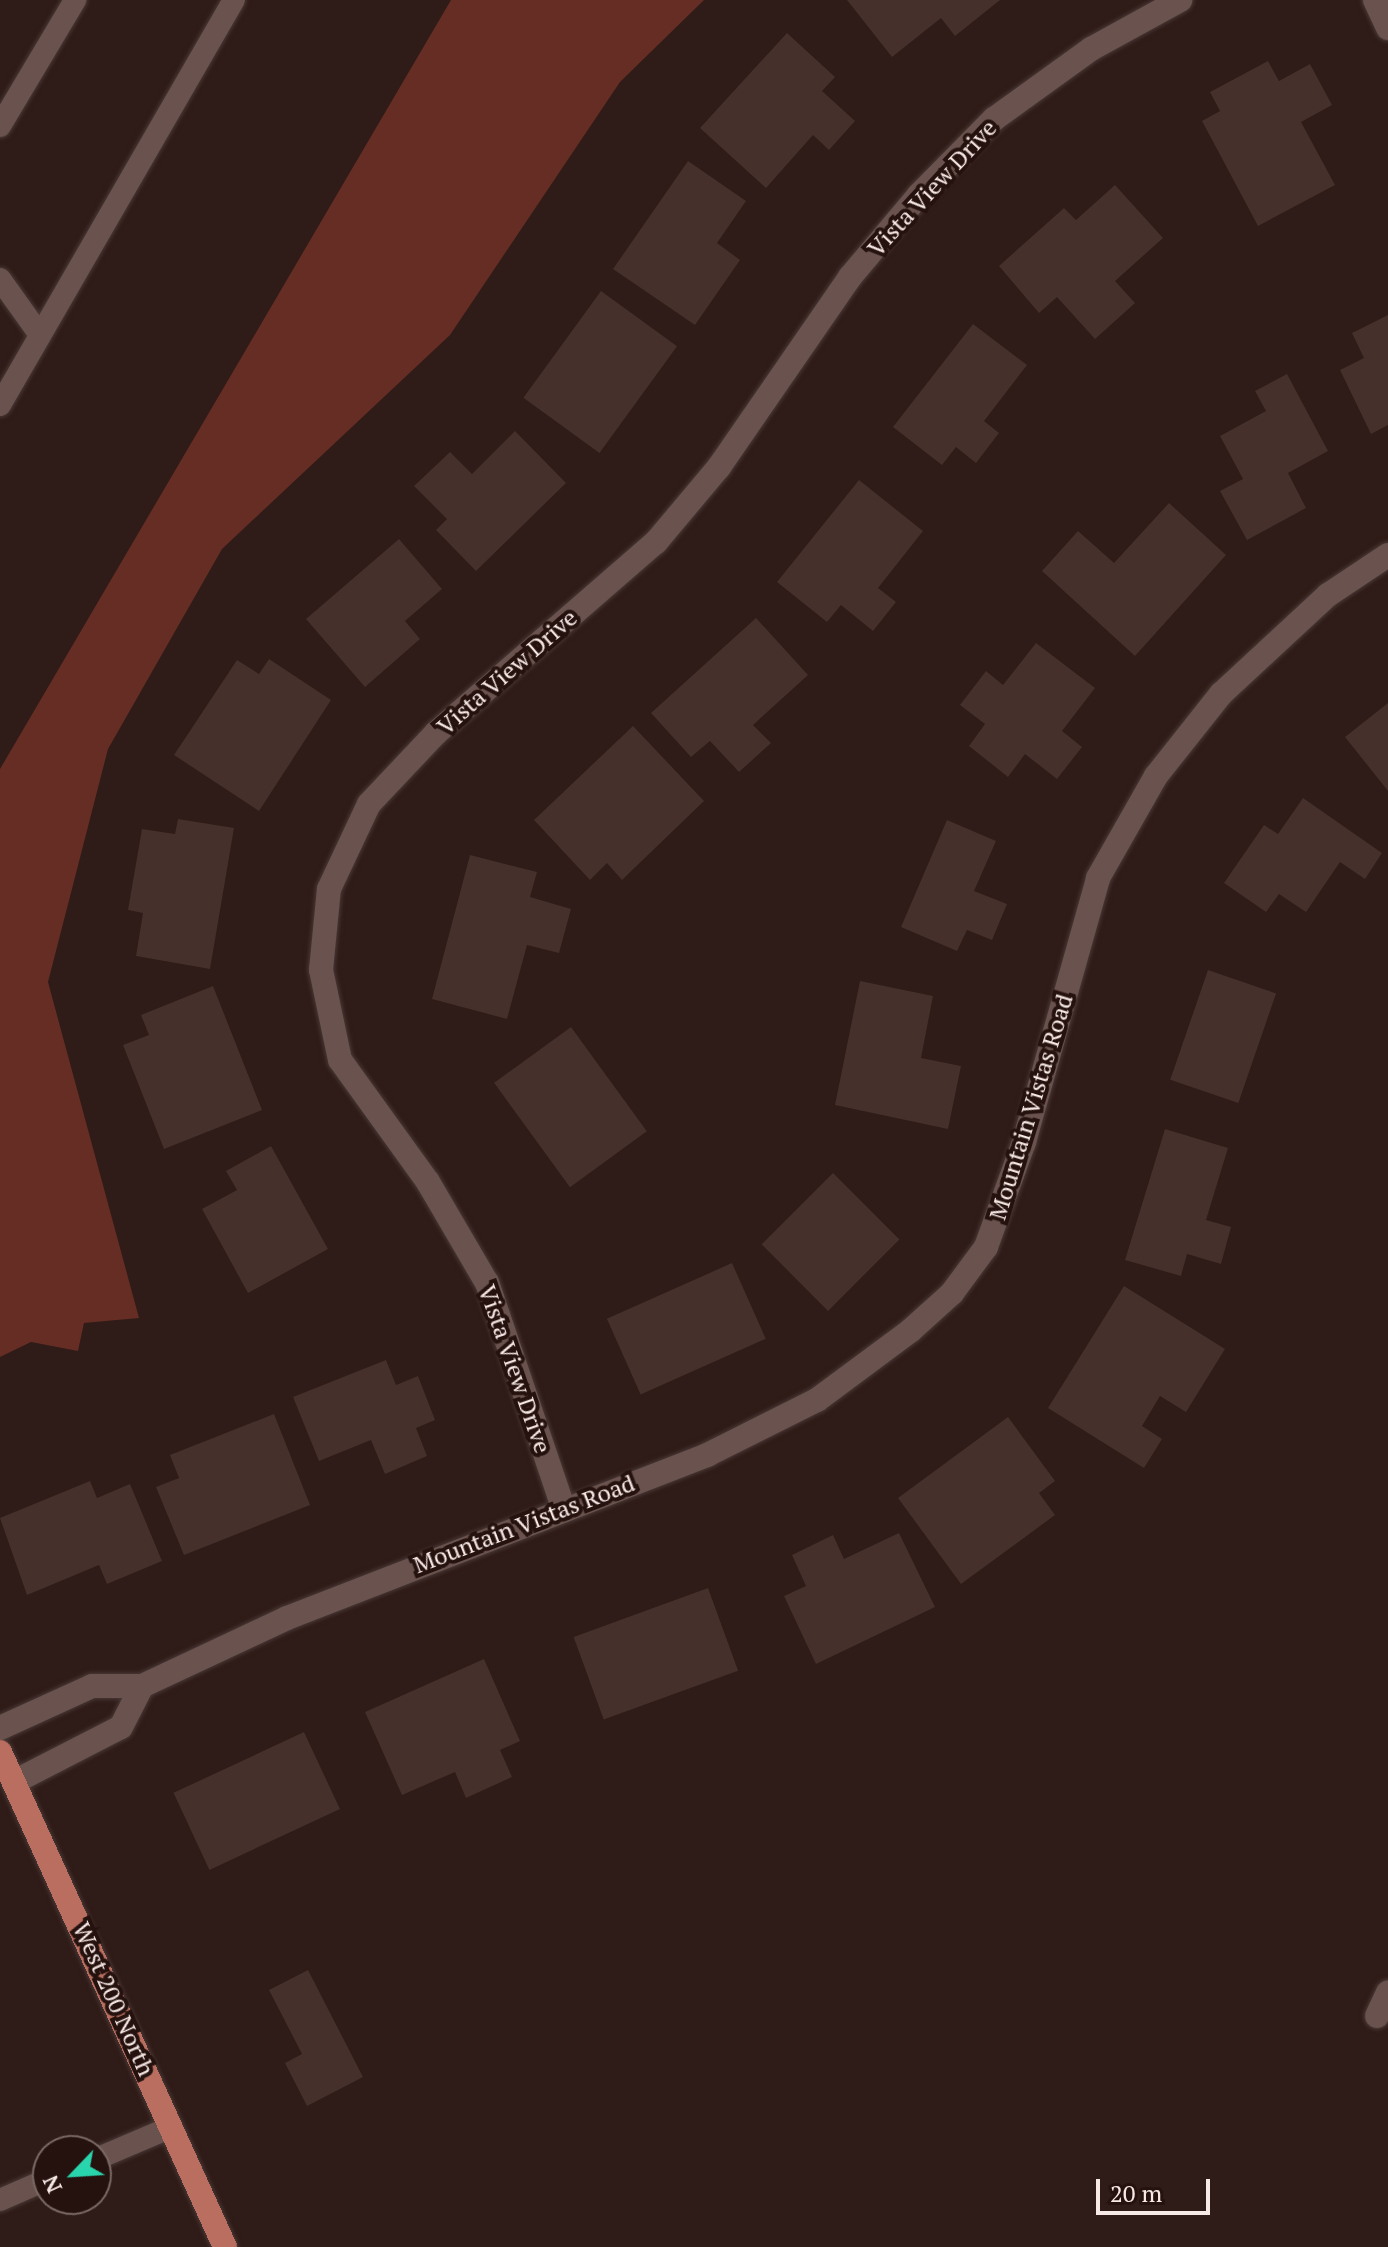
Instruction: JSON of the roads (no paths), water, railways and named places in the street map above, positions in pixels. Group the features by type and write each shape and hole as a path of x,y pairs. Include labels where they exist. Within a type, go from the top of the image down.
{"main road":[{"name":"West 200 North","path":"0,1752 225,2247"}],"street":[{"name":"Vista View Drive","path":"563,1507 487,1283 428,1182 340,1060 321,970 329,889 369,804 436,733 656,542 719,467 850,277 919,195 994,119 1091,49 1180,0"},
{"path":"1375,0 1388,28"},
{"name":"Mountain Vistas Road","path":"0,1728 92,1686 142,1686 287,1618 563,1507 707,1455 817,1400 952,1293 986,1247 1024,1142 1098,878 1156,776 1221,694 1328,595 1388,555"},
{"path":"14,1782 121,1727 142,1686"},
{"path":"1377,2016 1388,1992"}],"lane":[{"path":"0,126 75,0"},
{"path":"0,405 234,0"},
{"path":"0,279 40,335"},
{"path":"112,2152 171,2127"},
{"path":"0,2200 32,2186"}]}
